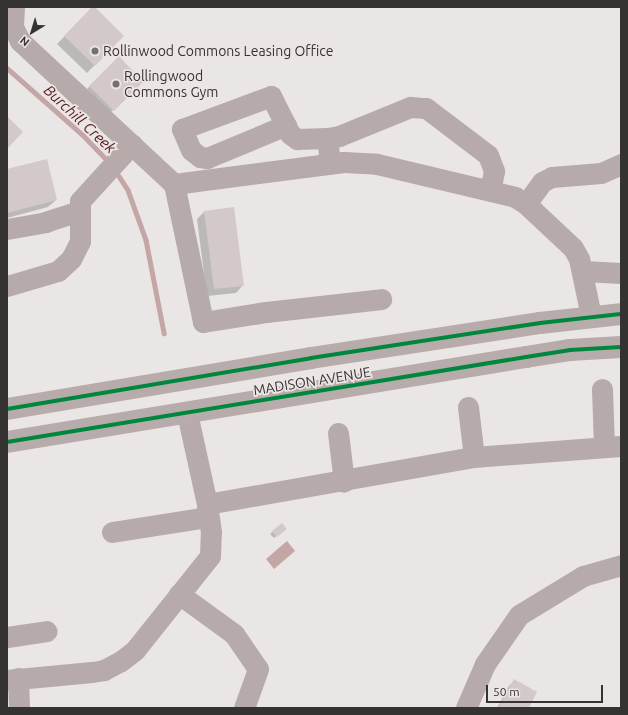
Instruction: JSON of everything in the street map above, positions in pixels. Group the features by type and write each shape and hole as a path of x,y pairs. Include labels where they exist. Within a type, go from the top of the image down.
{"main road":[{"name":"MADISON AVENUE","path":"7,409 319,357 591,316 621,314"},
{"name":"MADISON AVENUE","path":"7,442 570,350 621,347"}],"street":[{"path":"14,7 13,27 20,41 126,150 174,184 344,162 377,164 515,197 526,204 573,248 583,270 591,316"},
{"path":"286,126 297,139 327,138 339,136 410,108 426,108 488,155 494,171 490,191"},
{"path":"327,138 330,164"},
{"path":"7,286 58,271 71,259 80,241 80,201 126,150"},
{"path":"526,204 542,182 552,176 601,172 621,164"},
{"path":"174,184 203,322 266,312 381,299"},
{"path":"7,229 44,222 79,211"},
{"path":"583,270 621,273"},
{"path":"112,532 344,482 474,457 613,447 602,389"},
{"path":"468,407 474,457"},
{"path":"19,708 13,679 104,670 135,650 210,556 211,532 208,511 187,413"},
{"path":"338,433 344,482"},
{"path":"466,708 485,664 519,615 583,576 621,565"},
{"path":"179,594 234,634 258,669 244,708"},
{"path":"7,637 48,631"}],"shaded area":[{"path":"287,541 295,551 274,569 266,559"}],"building":[{"name":"Rollinwood Commons Leasing Office","path":"92,7 95,7 124,36 95,66 64,36"},
{"name":"Rollingwood Commons Gym","path":"119,56 143,82 114,111 89,86"},
{"path":"7,116 23,132 7,149"},
{"path":"47,159 57,200 7,213 7,169"},
{"path":"234,207 244,286 214,289 204,211"},
{"path":"282,523 287,529 277,537 272,531"},
{"path":"514,679 537,692 529,708 498,708"}],"waterway":[{"name":"Burchill Creek","path":"7,68 83,135 109,162"},
{"name":"Burchill Creek","path":"115,170 128,190 146,240 164,333"}],"cycle path":[{"path":"7,409 311,358 540,323 621,314"},
{"path":"7,442 570,350 621,347"}],"place":[{"name":"Rollinwood Commons Leasing Office","path":"95,51"},
{"name":"Rollingwood Commons Gym","path":"116,84"}]}
